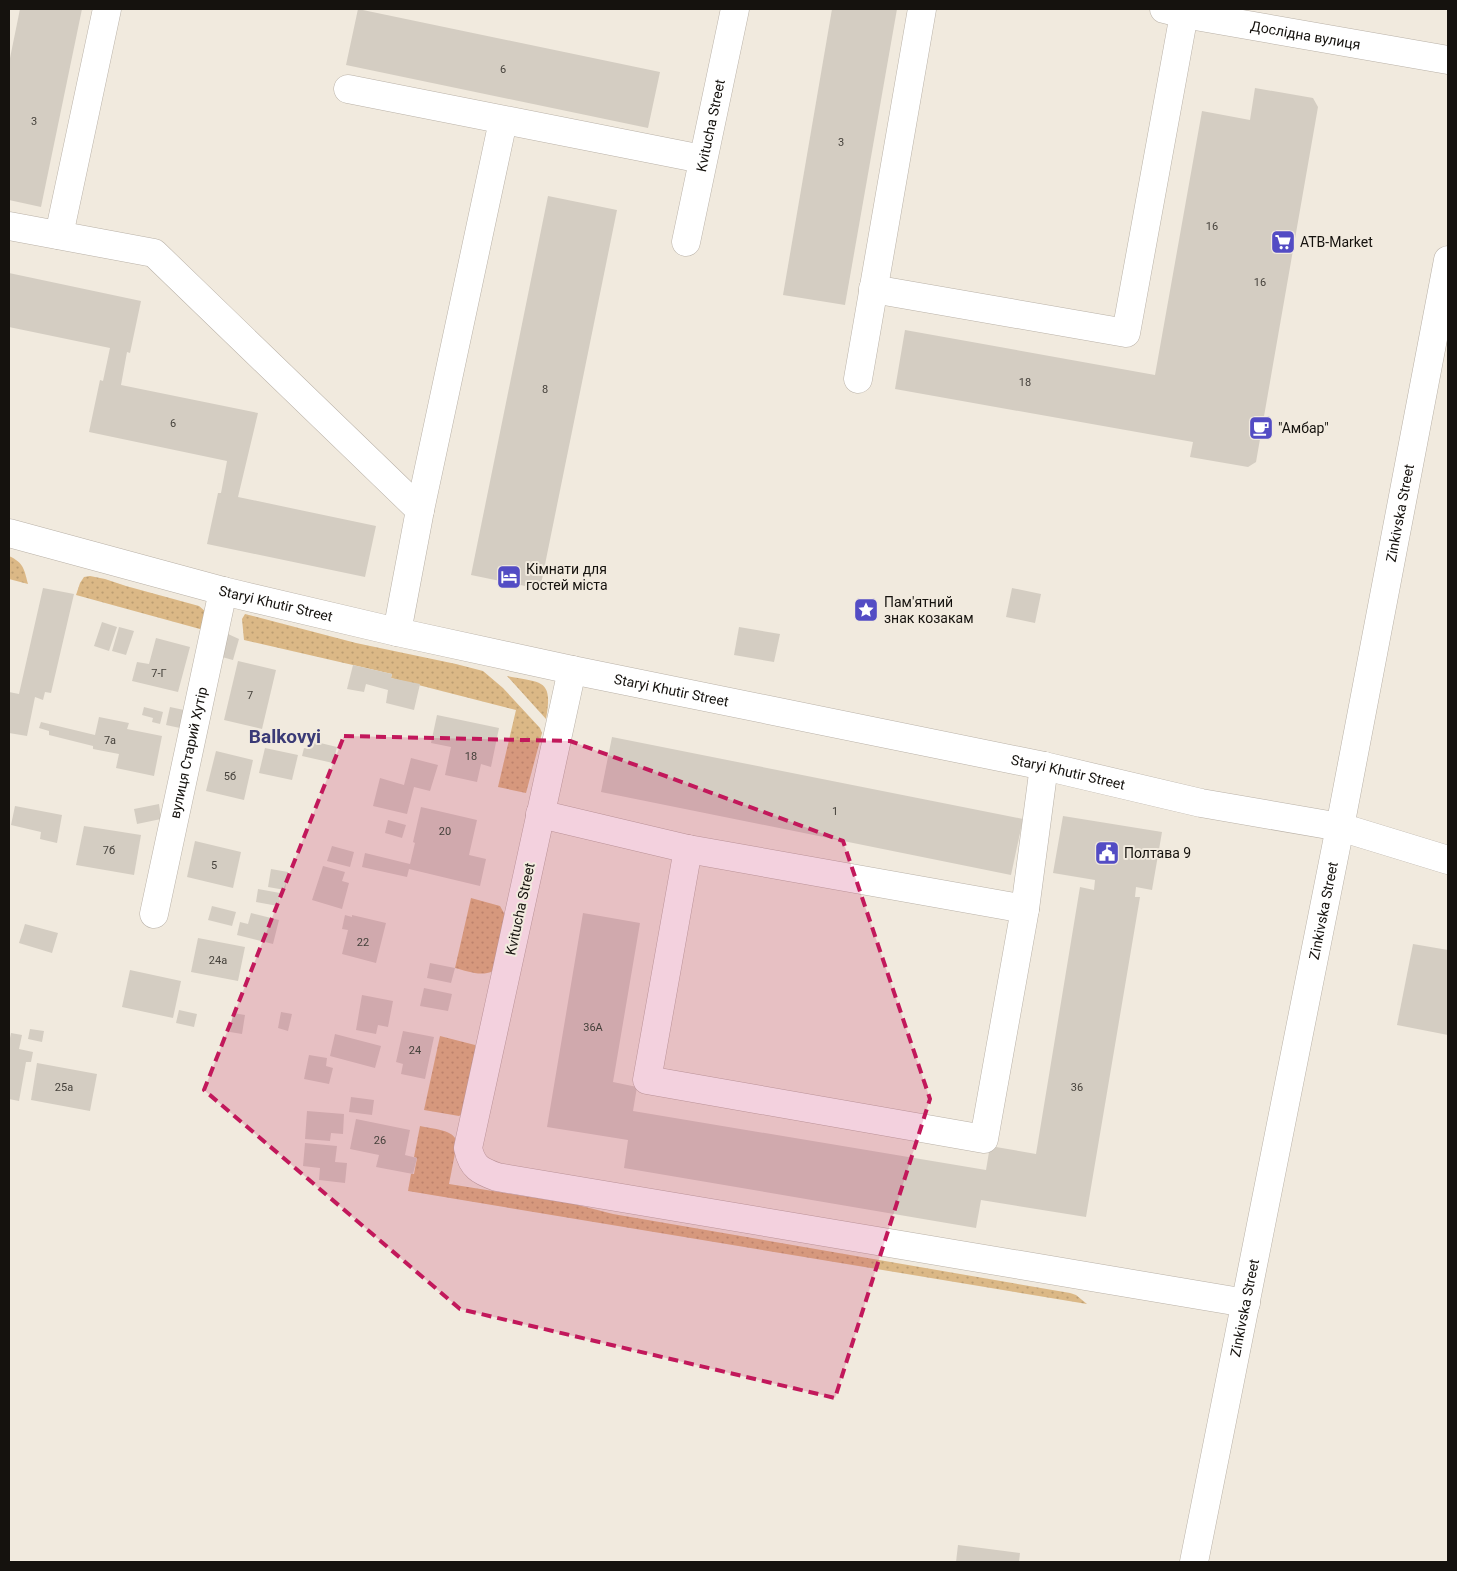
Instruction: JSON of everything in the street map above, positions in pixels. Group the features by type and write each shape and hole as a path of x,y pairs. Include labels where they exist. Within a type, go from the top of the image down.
{"street":[{"path":"59,235 107,9"},
{"name":"Kvitucha Street","path":"686,242 734,9"},
{"path":"858,379 922,9"},
{"path":"873,289 1126,333 1174,12"},
{"name":"Дослідна вулиця","path":"1174,12 1448,60"},
{"path":"348,89 702,159"},
{"path":"397,632 420,510 503,121"},
{"path":"9,226 154,253 420,510"},
{"name":"Zinkivska Street","path":"1194,1562 1340,827 1448,260"},
{"name":"Staryi Khutir Street","path":"9,533 223,591 397,632 572,670 1044,766 1201,803 1340,827 1448,860"},
{"name":"вулиця Старий Хутір","path":"154,914 223,591"},
{"name":"Kvitucha Street","path":"572,670 468,1148 474,1165 485,1173 497,1177 1246,1303"},
{"path":"688,849 647,1080 984,1140 1024,909 1044,766"},
{"path":"540,814 688,849 1024,909"}],"highlighted area":[{"path":"344,736 570,741 843,841 930,1099 835,1398 460,1309 204,1090"}],"shaded area":[{"path":"9,556 18,561 23,567 28,584 9,579"},
{"path":"90,576 199,606 206,612 202,634 200,629 76,595 84,577"},
{"path":"245,614 356,643 483,671 503,688 540,728 542,733 526,793 498,787 516,710 391,678 392,674 244,640 242,619"},
{"path":"507,676 543,685 548,696 546,719"},
{"path":"471,898 500,906 505,915 493,971 488,973 474,973 455,968"},
{"path":"440,1036 475,1045 476,1051 462,1114 459,1116 424,1110"},
{"path":"420,1126 448,1132 455,1138 457,1143 449,1184 574,1204 613,1214 1070,1293 1076,1295 1087,1304 408,1191 411,1174 414,1174 417,1158 414,1157"}],"building":[{"path":"20,9 82,9 41,207 9,200 9,63"},
{"path":"358,9 660,72 648,128 346,65"},
{"path":"832,9 897,9 845,305 783,295"},
{"path":"1255,88 1313,98 1318,107 1256,462 1248,467 1190,457 1193,442 895,389 905,330 1155,375 1202,111 1250,120"},
{"path":"548,196 617,210 540,589 471,575"},
{"path":"9,273 141,301 130,353 127,352 121,385 258,413 238,497 376,526 365,577 207,544 218,493 221,493 227,461 89,432 100,380 103,381 110,348 9,327"},
{"path":"43,588 74,594 51,693 45,692 43,700 35,697 27,736 9,733 9,692 19,694"},
{"path":"1012,588 1041,594 1035,623 1006,617"},
{"path":"102,622 117,627 109,651 94,646"},
{"path":"119,627 134,631 126,655 112,651"},
{"path":"739,627 780,634 774,662 734,655"},
{"path":"228,634 239,639 233,660 222,657"},
{"path":"156,638 190,647 178,692 132,681 137,662 149,664"},
{"path":"238,661 276,670 262,729 224,720"},
{"path":"353,665 392,674 391,678 420,684 414,710 386,703 388,690 366,684 364,692 347,689"},
{"path":"144,707 163,712 160,724 152,722 153,718 142,715"},
{"path":"170,707 184,710 180,728 166,725"},
{"path":"437,715 499,728 491,767 481,764 477,782 445,775 451,747 431,743"},
{"path":"99,717 129,723 127,729 162,736 154,776 116,768 119,754 93,749 93,746 49,735 49,731 39,728 41,722 95,735"},
{"path":"612,737 1023,819 1011,875 601,792"},
{"path":"312,741 337,747 333,763 302,756 304,748 310,749"},
{"path":"265,748 298,755 292,780 259,773"},
{"path":"216,751 253,760 244,800 206,791"},
{"path":"411,758 438,765 430,791 414,787 407,814 373,806 380,778 404,785"},
{"path":"159,804 161,819 137,824 134,809"},
{"path":"15,806 62,815 57,843 40,839 41,832 11,825"},
{"path":"421,807 477,820 469,855 486,859 480,886 409,869 407,877 362,867 365,853 410,864"},
{"path":"1063,816 1162,832 1152,890 1136,887 1135,897 1140,897 1086,1217 981,1200 976,1228 624,1168 628,1140 547,1127 583,913 640,923 613,1082 637,1087 633,1111 986,1170 990,1146 1036,1154 1080,887 1094,890 1095,880 1053,873"},
{"path":"388,820 406,825 402,838 385,833"},
{"path":"84,826 141,835 134,875 76,865"},
{"path":"195,841 241,852 233,888 187,877"},
{"path":"332,846 354,852 350,867 327,861"},
{"path":"323,866 345,872 342,881 349,883 342,909 312,900"},
{"path":"271,869 288,872 285,890 268,887"},
{"path":"258,889 280,893 278,906 256,902"},
{"path":"212,906 236,912 232,926 208,920"},
{"path":"251,913 279,920 273,944 237,935 240,922 248,924"},
{"path":"345,915 386,923 376,963 342,954 348,930 342,929"},
{"path":"25,924 58,933 52,953 19,943"},
{"path":"198,938 245,947 238,981 191,972"},
{"path":"1413,944 1448,950 1448,1035 1397,1025"},
{"path":"430,963 455,968 451,983 427,978"},
{"path":"130,970 181,981 173,1018 122,1007"},
{"path":"424,988 452,994 448,1011 420,1006"},
{"path":"362,995 393,1001 388,1027 378,1025 376,1034 356,1030"},
{"path":"179,1010 197,1014 194,1027 176,1023"},
{"path":"281,1012 292,1014 288,1031 278,1028"},
{"path":"233,1013 245,1015 242,1034 230,1032"},
{"path":"30,1029 44,1031 42,1042 28,1039"},
{"path":"403,1031 434,1037 425,1079 401,1074 403,1064 396,1062"},
{"path":"11,1033 22,1035 19,1049 33,1052 31,1062 26,1062 19,1101 9,1099 9,1043"},
{"path":"335,1034 381,1046 375,1068 330,1056"},
{"path":"309,1055 327,1058 326,1066 333,1068 329,1084 304,1079"},
{"path":"37,1063 97,1074 90,1111 31,1100"},
{"path":"351,1097 374,1100 372,1115 349,1112"},
{"path":"307,1111 344,1114 343,1134 331,1133 330,1141 305,1139"},
{"path":"356,1119 410,1130 405,1155 417,1158 413,1174 376,1167 379,1155 350,1149"},
{"path":"305,1143 337,1146 335,1162 347,1163 345,1183 319,1180 320,1168 303,1166"},
{"path":"958,1545 1020,1553 1019,1562 956,1562"}],"place":[{"name":"ATB-Market","path":"1283,242"},
{"name":"\"Амбар\"","path":"1261,428"},
{"name":"Кімнати для гостей міста","path":"509,577"},
{"name":"Пам'ятний знак козакам","path":"866,610"},
{"name":"Полтава 9","path":"1107,853"}],"district":[{"name":"Balkovyi","path":"285,736"}]}
